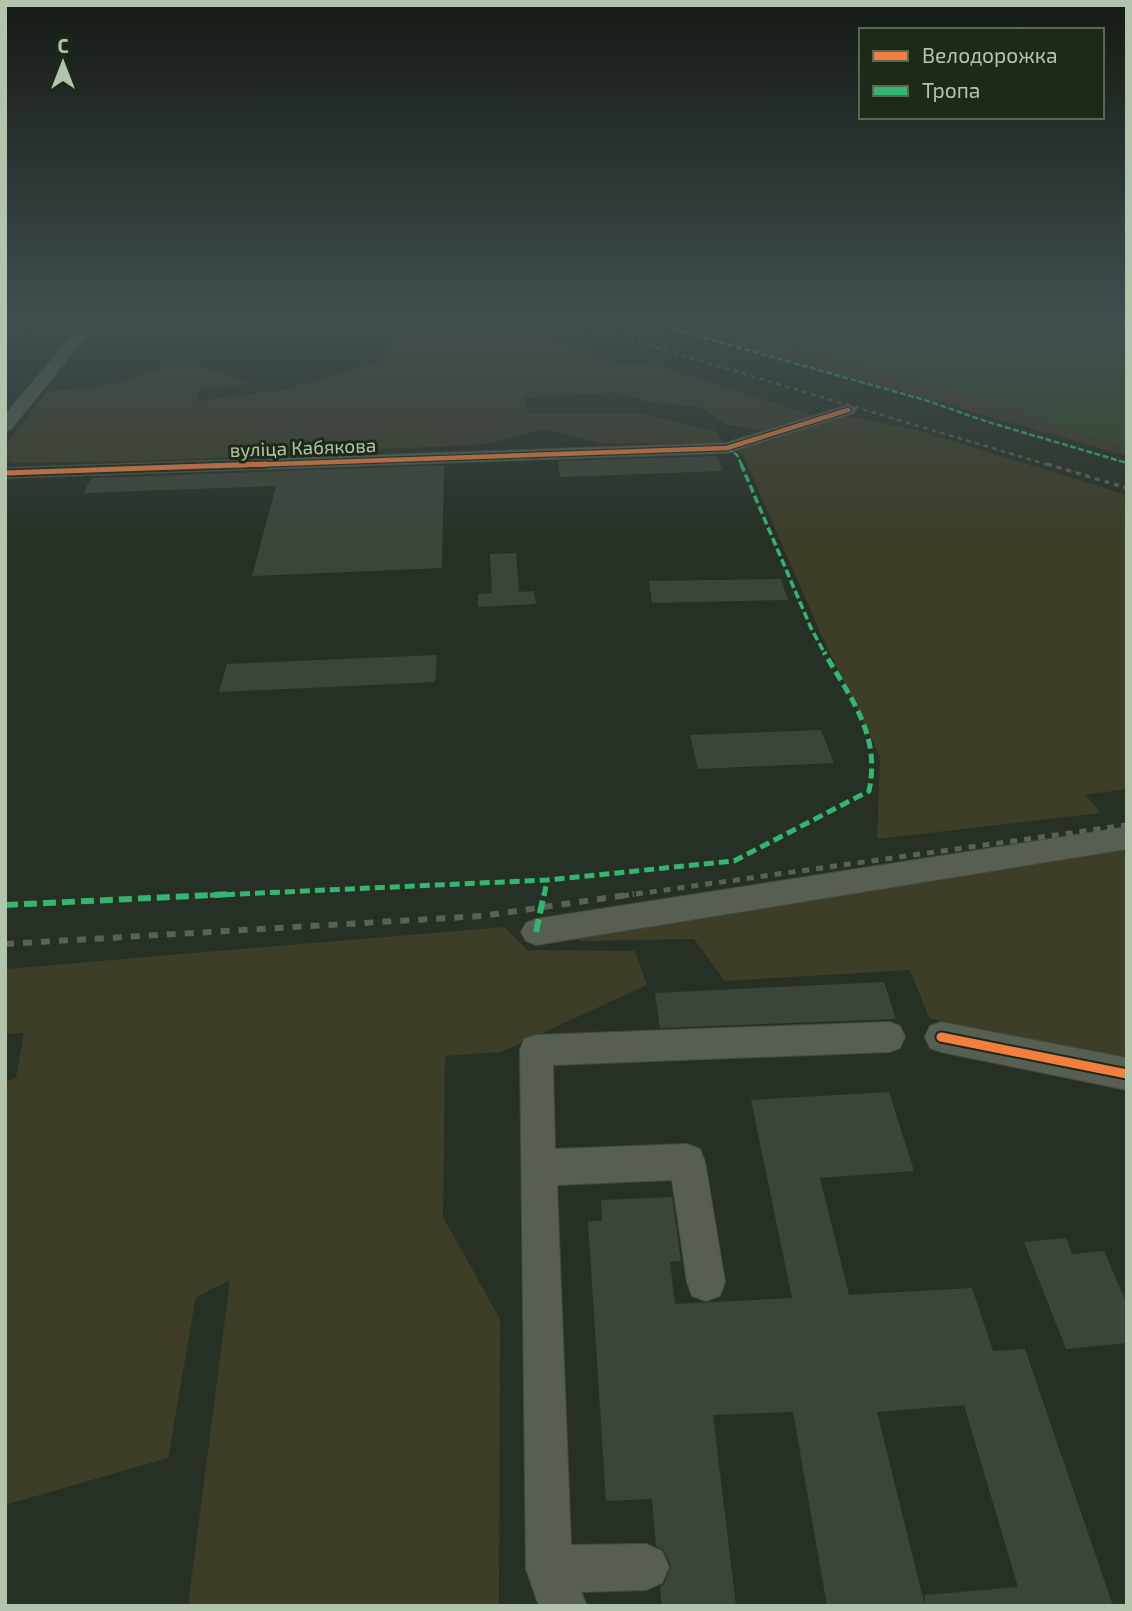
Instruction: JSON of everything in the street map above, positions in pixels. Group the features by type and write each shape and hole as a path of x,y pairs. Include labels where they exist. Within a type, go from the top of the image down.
{"street":[{"path":"5,426 31,394"},
{"name":"вуліца Кабякова","path":"5,473 727,448 848,410"},
{"path":"536,932 1127,838"},
{"path":"646,1567 556,1588 538,1168 536,1050 889,1037"},
{"path":"941,1037 1127,1074"},
{"path":"538,1168 687,1162 706,1282"}],"shaded area":[{"path":"45,394 199,394 197,401 250,394 584,394 524,398 528,413 639,413 716,431 724,443 601,443 544,429 488,444 149,461 11,463 5,457 5,446"},
{"path":"624,394 746,394 815,416 766,431 725,424 702,408 643,401"},
{"path":"910,394 1127,394 1127,456"},
{"path":"975,394 1127,394 1127,445 1072,430 1017,407"},
{"path":"846,416 916,430 1127,495 1127,789 1085,795 1101,813 877,839 880,757 820,632 743,455 736,449"},
{"path":"1127,835 1127,1065 929,1018 910,970 725,981 694,939 580,941 568,915"},
{"path":"504,927 527,950 635,951 647,985 501,1052 445,1056 443,1217 500,1319 499,1606 188,1606 230,1280 196,1297 168,1458 5,1505 5,1083 16,1077 24,1033 5,1034 5,969"}],"building":[{"path":"717,456 723,471 560,477 558,461"},
{"path":"444,465 442,568 252,576 276,486 83,493 92,478"},
{"path":"516,553 519,592 534,591 536,604 478,607 478,594 492,593 490,554"},
{"path":"781,579 788,600 652,603 649,581"},
{"path":"437,655 435,682 219,692 227,664"},
{"path":"821,730 834,763 698,769 690,735"},
{"path":"884,982 896,1019 660,1028 655,993"},
{"path":"889,1092 914,1171 820,1178 849,1295 972,1288 993,1351 1025,1349 1113,1606 925,1606 827,1606 793,1412 713,1415 736,1606 662,1606 660,1587 664,1584 671,1566 664,1550 656,1546 652,1499 606,1501 588,1221 602,1221 601,1200 672,1197 681,1261 670,1262 675,1304 792,1298 751,1100","holes":["964,1405 1018,1587 925,1595 925,1606 877,1412"]},
{"path":"1066,1238 1072,1254 1104,1251 1127,1304 1127,1343 1066,1349 1024,1242"}],"railway":[{"path":"812,394 1052,466"},
{"path":"1047,464 1127,488"},
{"path":"622,896 1127,825"},
{"path":"5,944 482,916 634,894"}],"marked path":[{"path":"904,394 1127,463"},
{"path":"5,905 547,880 734,861 869,791 874,767 871,745 861,717 811,628 737,455 727,448"},
{"path":"536,932 547,880"}],"cycle path":[{"path":"5,473 727,448 848,410"},
{"path":"941,1037 1127,1074"}]}
